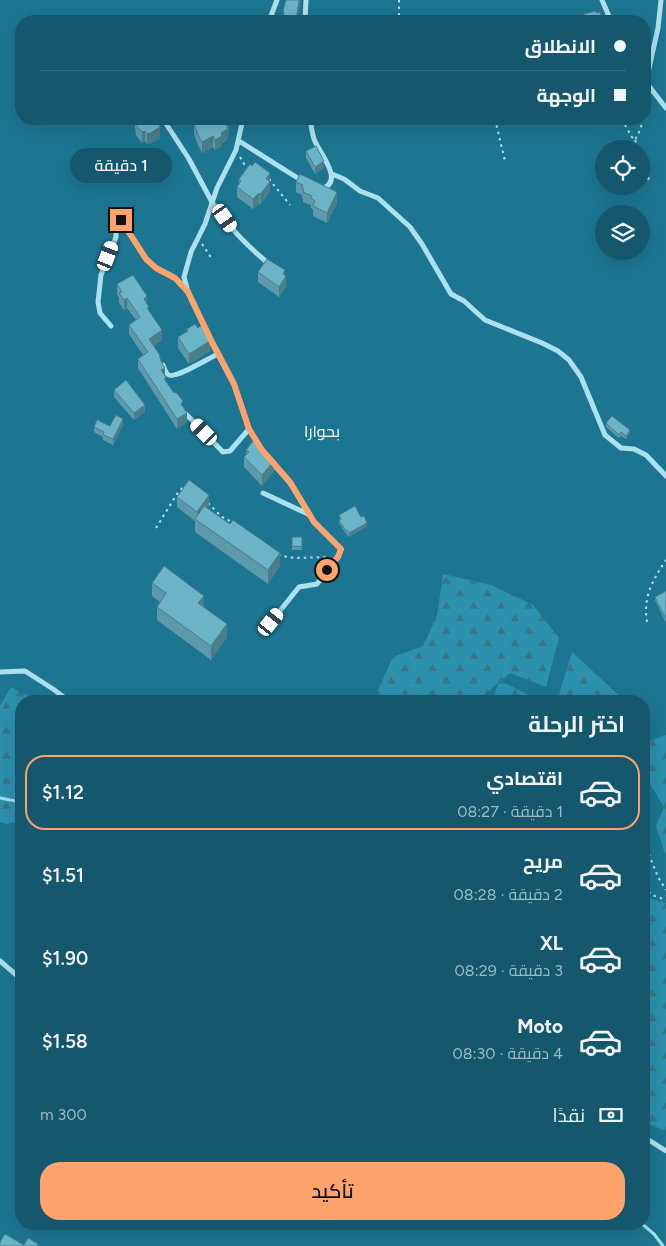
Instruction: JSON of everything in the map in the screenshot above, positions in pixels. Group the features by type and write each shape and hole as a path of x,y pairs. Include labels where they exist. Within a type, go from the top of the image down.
{"street":[{"path":"271,15 277,0"},
{"path":"305,15 306,0"},
{"path":"602,0 608,15"},
{"path":"651,57 658,28 661,0"},
{"path":"651,89 666,108"},
{"path":"167,125 189,159 213,204 218,207 233,229 249,247 270,266"},
{"path":"242,125 236,150 217,188 213,204 187,264 184,277 188,292 234,384 249,429 262,450 290,482 314,522 341,549 338,557 317,584 299,587 271,622"},
{"path":"311,125 314,138 332,174 331,182 327,186 318,189"},
{"path":"239,141 311,186"},
{"path":"332,174 344,179 360,191 378,198 410,227 451,294 464,301 485,320 542,343 558,351 569,360 581,377 605,436 621,448 634,449 646,455 666,476"},
{"path":"111,326 100,313 98,302 101,274 116,237 116,223 121,220 146,259 156,268 175,278 188,292"},
{"path":"163,365 168,375 172,377 218,354"},
{"path":"186,414 223,452 230,451 249,429"},
{"path":"263,494 310,515"},
{"path":"0,672 25,671 61,695"},
{"path":"0,961 15,973"},
{"path":"650,1141 666,1151"}],"path":[{"path":"399,0 399,15"},
{"path":"496,125 505,160"},
{"path":"625,125 635,140 641,125"},
{"path":"236,150 247,169"},
{"path":"272,163 269,169 270,180 290,205"},
{"path":"198,238 212,259"},
{"path":"156,528 176,494 184,486 190,489"},
{"path":"207,502 222,517 236,525"},
{"path":"274,554 294,558 338,557"},
{"path":"647,622 645,608 648,590 666,560"},
{"path":"650,857 658,877 666,890"},
{"path":"650,894 666,900"}],"green space":[{"path":"443,574 491,585 533,605 559,638 546,687 510,673 501,681 528,695 494,695 499,682 484,695 376,695 393,657 423,646 437,616"},
{"path":"572,652 619,695 559,695"},
{"path":"11,687 26,695 15,695 15,822 7,824 0,822 0,706"},
{"path":"666,735 666,857 656,826 664,807 650,784 650,741"},
{"path":"650,899 666,903 666,1131 650,1124"}],"building":[{"path":"286,0 299,0 297,15 284,15"},
{"path":"596,11 596,13 600,12 601,15 584,15"},
{"path":"136,125 160,125 160,127 149,134 145,131 142,132"},
{"path":"194,125 226,125 228,129 215,140 213,136 202,142"},
{"path":"316,146 324,161 315,167 306,151"},
{"path":"255,162 270,173 266,179 270,181 260,195 259,193 253,199 237,187 241,181 239,179 250,164 252,166"},
{"path":"300,174 337,192 327,213 313,206 315,201 311,198 312,196 303,192 303,185 296,182"},
{"path":"267,259 285,270 283,274 286,276 279,287 258,272"},
{"path":"133,275 147,296 144,299 149,307 147,308 162,330 149,339 159,354 165,368 161,370 166,377 164,379 174,393 176,392 183,401 181,404 187,413 177,419 138,359 148,352 129,325 140,317 127,298 124,300 119,293 122,292 117,284"},
{"path":"195,324 198,328 203,324 210,341 189,354 178,337"},
{"path":"126,380 145,405 134,413 114,390"},
{"path":"116,415 123,419 113,439 103,435 104,432 94,427 97,420 110,426"},
{"path":"612,416 630,430 626,436 621,432 619,435 606,423"},
{"path":"253,441 274,461 262,475 244,457 249,452 246,450"},
{"path":"189,480 209,495 197,512 177,497"},
{"path":"204,506 230,524 233,520 280,553 268,570 195,519"},
{"path":"355,506 361,517 364,516 367,523 349,533 339,520 341,519 339,515"},
{"path":"292,537 302,537 302,547 292,546"},
{"path":"164,566 204,596 198,603 227,624 211,646 157,607 166,593 152,583"},
{"path":"666,591 666,619 655,597"},
{"path":"5,1234 24,1245 28,1238 38,1244 37,1246 0,1246 0,1242"}],"waterway":[{"path":"0,798 15,801"},
{"path":"649,1230 663,1246"}],"district":[{"name":"بحوارا","path":"322,431"}],"route":[{"path":"121,220 146,259 156,268 175,278 188,292 222,364 234,384 249,429 262,450 290,482 314,522 341,549 338,557 327,570"}]}
